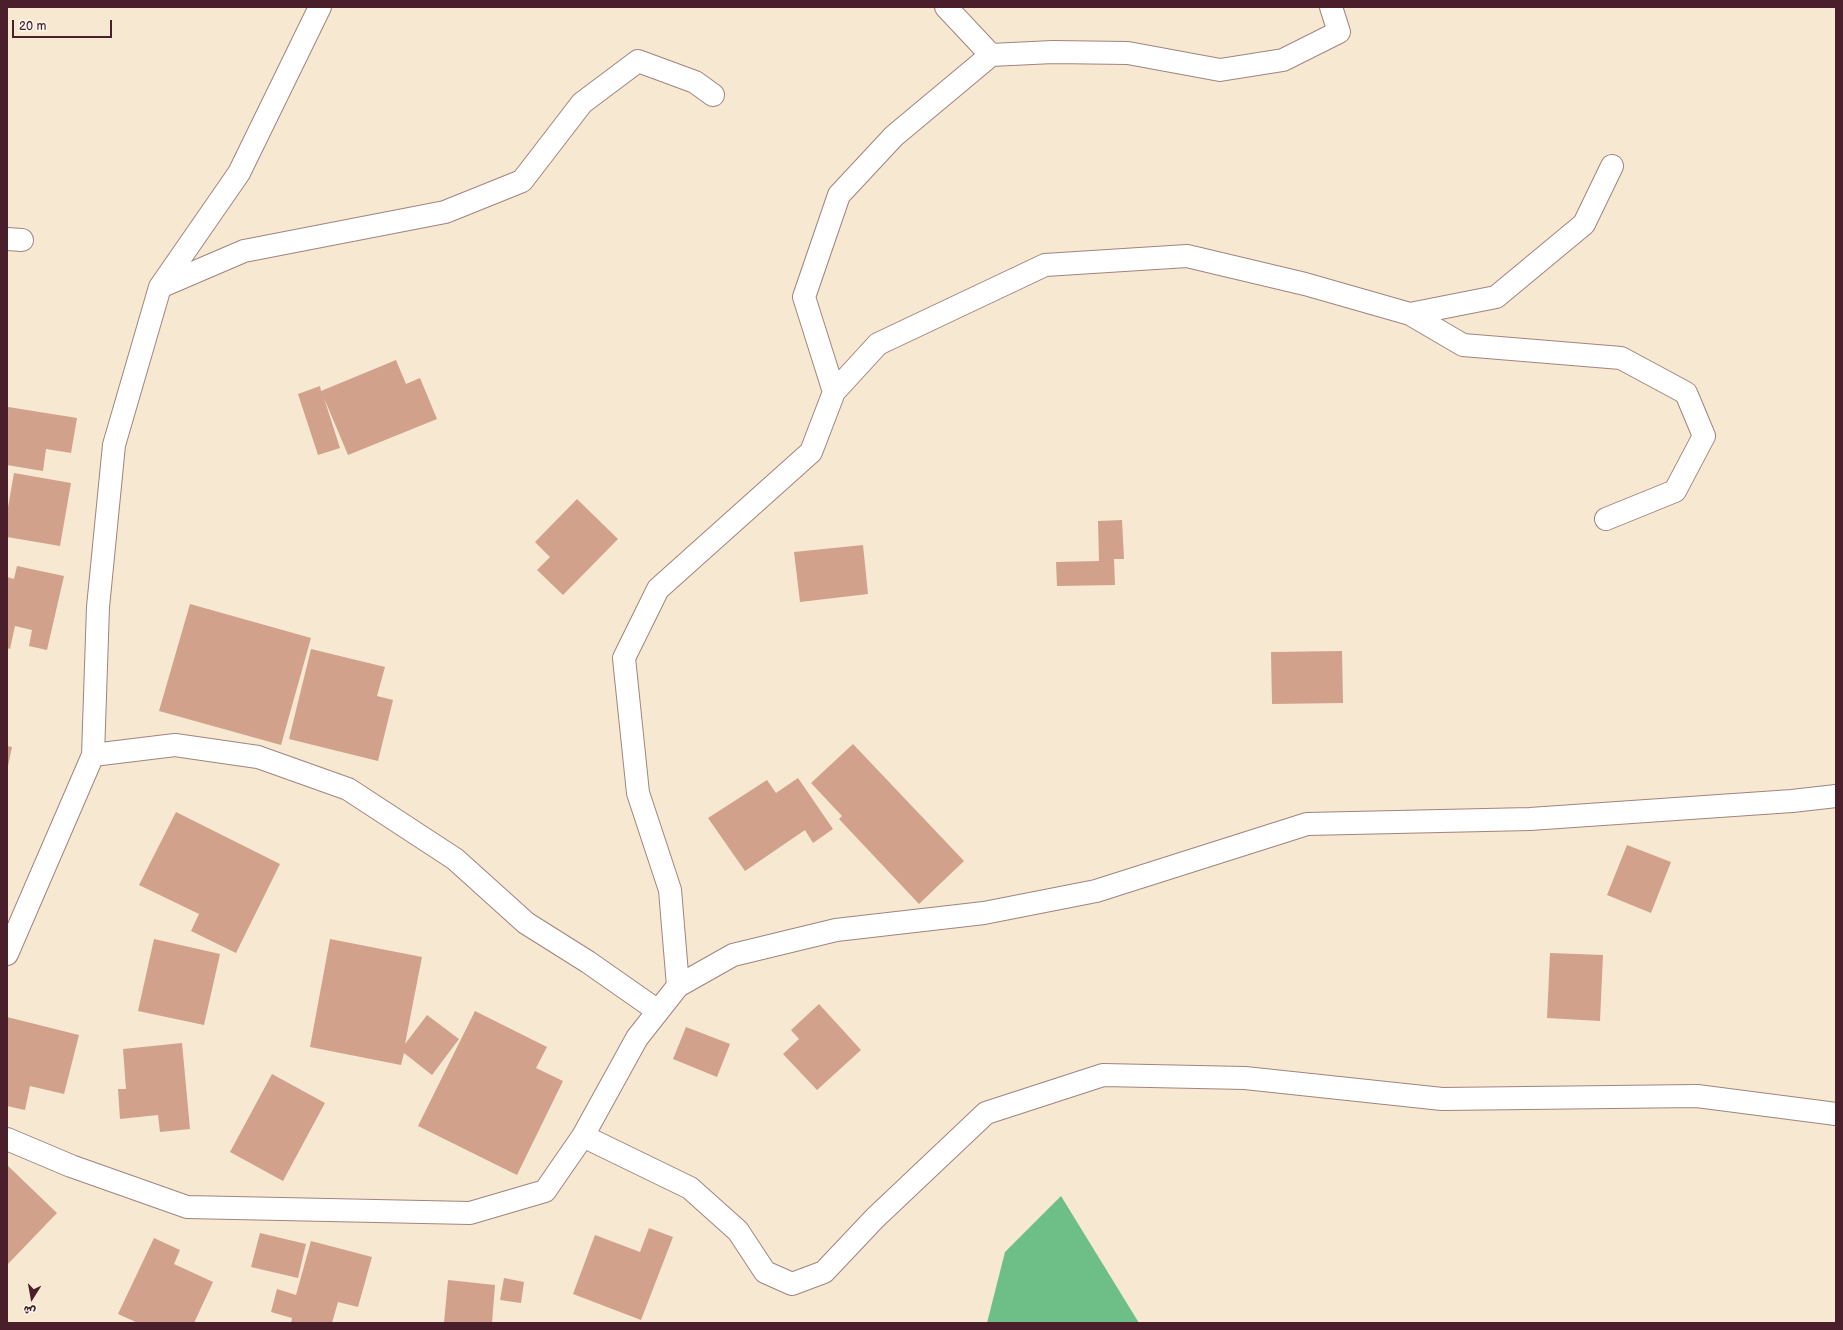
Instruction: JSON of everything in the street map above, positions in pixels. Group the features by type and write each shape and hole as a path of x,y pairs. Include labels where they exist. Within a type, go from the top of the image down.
{"street":[{"path":"7,954 94,755 98,607 114,445 160,287 239,173 320,7"},
{"path":"946,7 991,55"},
{"path":"834,392 804,297 839,195 894,136 991,55 1053,52 1128,53 1220,70 1283,60 1339,32 1331,7"},
{"path":"160,287 244,251 445,212 522,181 582,103 638,61 695,82 713,95"},
{"path":"1410,314 1496,297 1584,224 1612,166"},
{"path":"678,986 670,890 638,793 624,658 658,589 811,452 834,392 878,344 1045,265 1186,256 1305,284 1410,314 1462,345 1621,358 1686,393 1704,436 1675,491 1606,519"},
{"path":"94,755 175,745 258,757 348,790 455,859 526,923 588,962 658,1011"},
{"path":"7,1139 71,1166 187,1207 470,1213 546,1191 582,1136 638,1038 658,1011 678,986 733,955 836,930 984,913 1096,891 1307,824 1530,819 1792,802 1836,796"},
{"path":"582,1136 690,1188 738,1231 765,1272 792,1284 824,1272 875,1218 986,1113 1103,1075 1245,1078 1442,1100 1697,1096 1836,1114"}],"green space":[{"path":"1061,1196 1139,1323 987,1323 1005,1252"}],"building":[{"path":"396,360 406,384 420,378 437,419 348,455 324,398 340,448 318,455 298,394 320,386 321,391"},
{"path":"8,407 77,418 71,453 46,449 43,471 7,465"},
{"path":"14,473 71,483 60,546 7,537 7,513"},
{"path":"577,499 618,539 563,595 537,570 550,557 535,542"},
{"path":"1122,520 1124,559 1114,559 1115,585 1057,586 1056,562 1099,561 1098,521"},
{"path":"863,545 868,594 800,602 794,552"},
{"path":"17,566 64,576 47,650 29,646 32,630 15,626 10,649 7,648 7,577 14,579"},
{"path":"190,604 311,638 281,745 159,711"},
{"path":"311,649 385,667 377,696 393,700 378,761 289,739"},
{"path":"1342,651 1343,703 1272,704 1271,652"},
{"path":"853,744 964,861 919,904 839,819 842,816 811,783"},
{"path":"7,746 12,747 8,766 7,766"},
{"path":"798,778 833,829 813,843 805,830 745,871 708,818 767,780 776,793"},
{"path":"176,812 280,864 236,953 191,931 199,914 139,885"},
{"path":"1627,845 1671,862 1651,913 1607,895"},
{"path":"154,939 220,954 204,1025 138,1011"},
{"path":"330,939 422,957 405,1044 427,1015 459,1039 432,1075 404,1053 401,1065 310,1047"},
{"path":"1550,953 1603,955 1600,1021 1547,1018"},
{"path":"819,1004 861,1050 817,1090 783,1054 799,1039 791,1030"},
{"path":"475,1011 547,1047 536,1068 563,1081 517,1175 418,1126"},
{"path":"7,1017 79,1035 64,1094 30,1086 25,1110 7,1106"},
{"path":"686,1027 730,1044 717,1077 673,1059"},
{"path":"182,1043 190,1129 160,1132 158,1115 120,1119 118,1089 126,1089 123,1049"},
{"path":"272,1074 325,1103 283,1181 230,1152"},
{"path":"7,1165 57,1213 7,1265"},
{"path":"649,1228 673,1237 641,1320 573,1294 595,1235 640,1252"},
{"path":"260,1233 306,1244 298,1278 251,1267"},
{"path":"154,1238 180,1250 174,1264 213,1282 194,1323 138,1323 118,1314"},
{"path":"311,1241 372,1257 358,1307 338,1302 332,1323 291,1323 292,1318 271,1312 277,1289 296,1295"},
{"path":"504,1278 524,1282 521,1303 500,1300"},
{"path":"448,1280 495,1285 492,1323 444,1323"}]}
